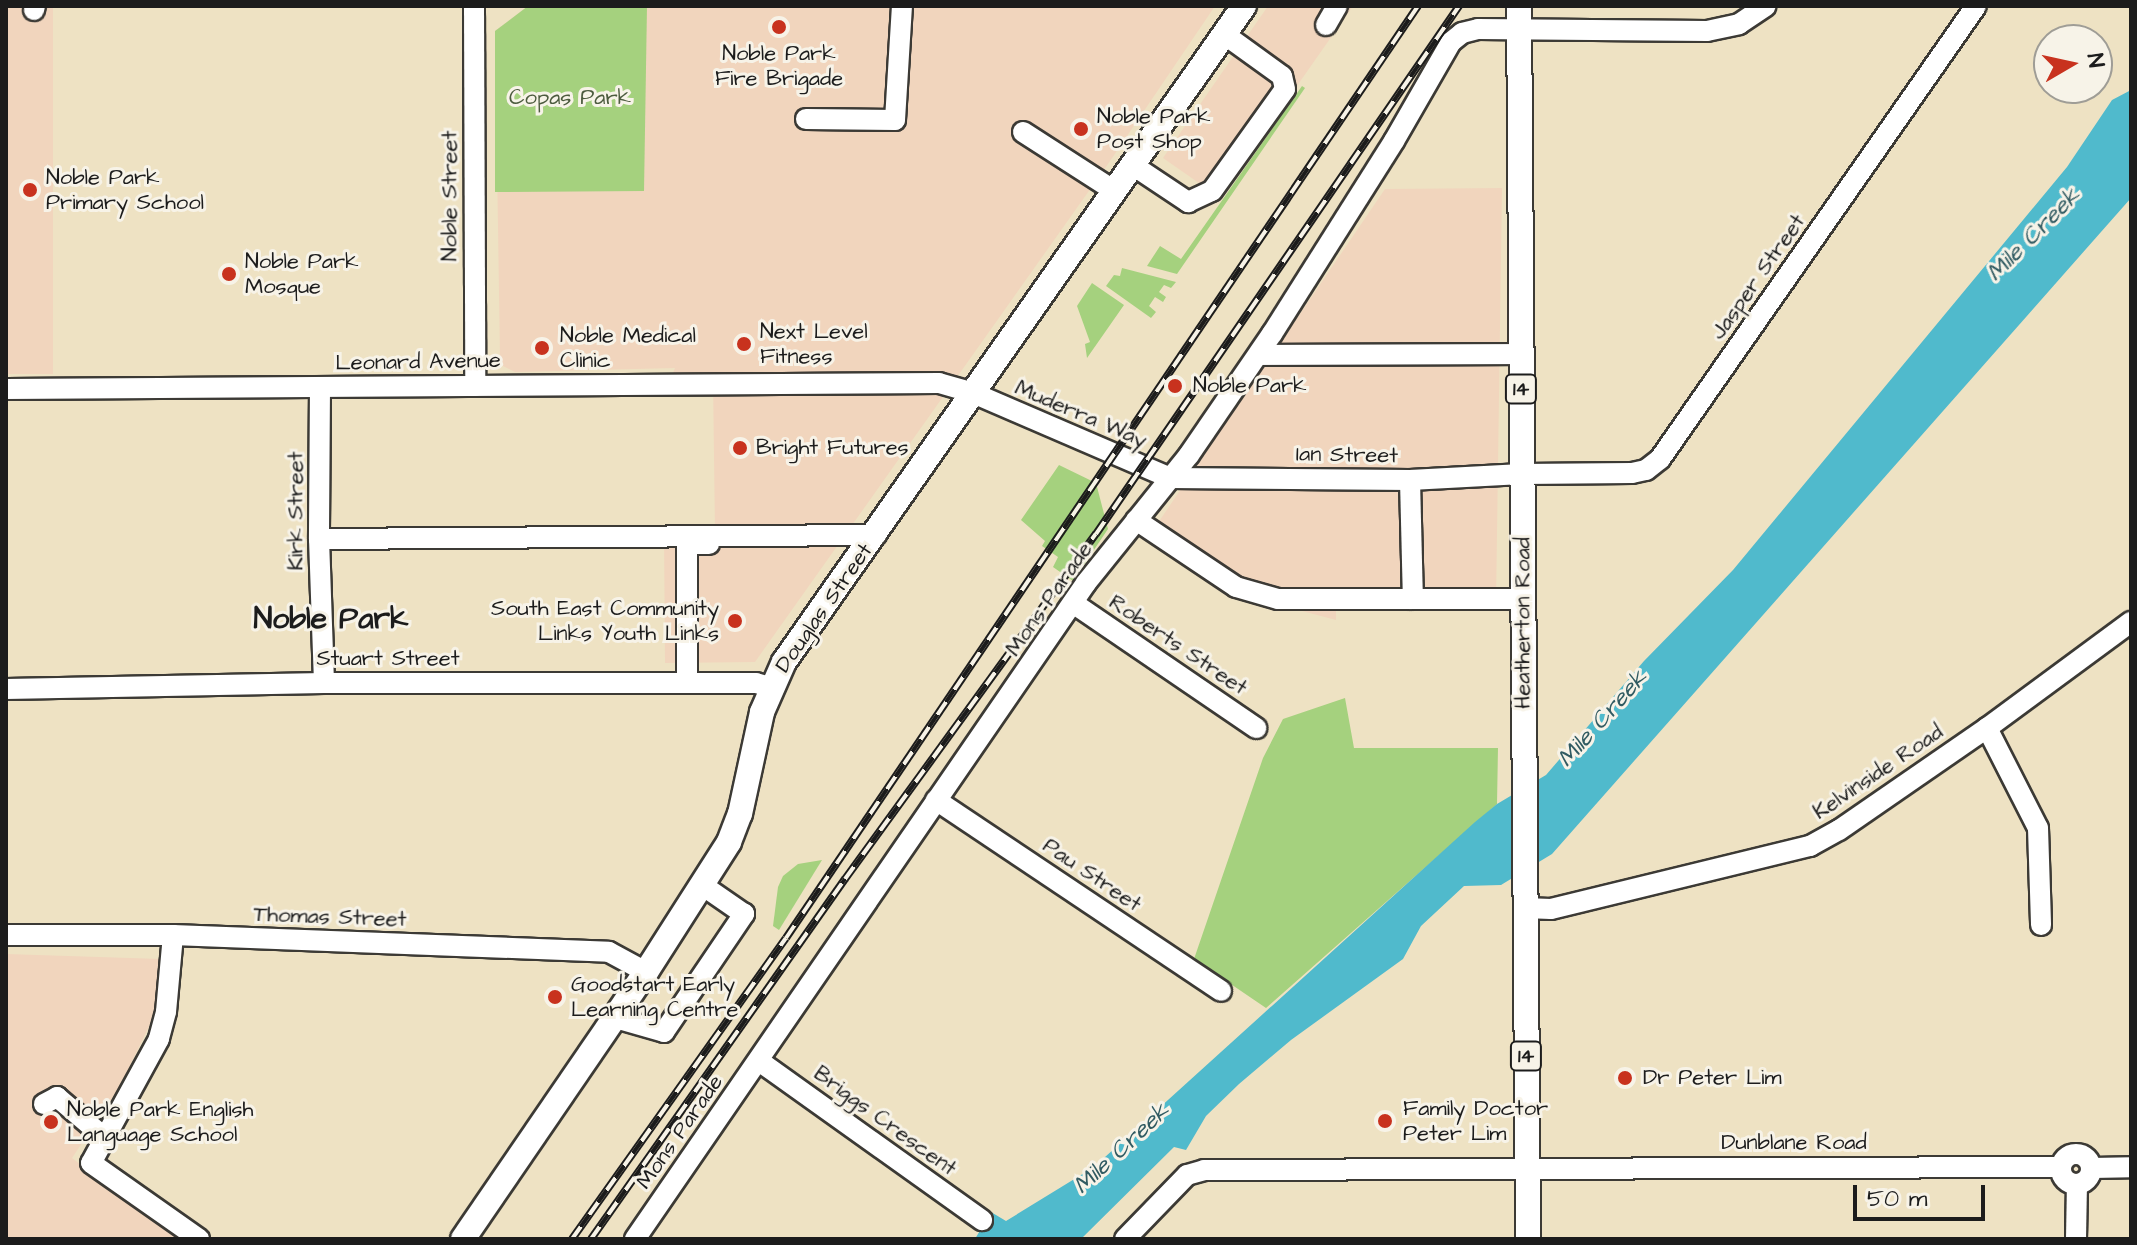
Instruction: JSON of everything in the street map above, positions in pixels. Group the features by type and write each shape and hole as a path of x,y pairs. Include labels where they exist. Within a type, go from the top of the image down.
{"main road":[{"name":"Douglas Street","path":"463,1239 646,972 729,842 740,814 770,687 789,655 1244,6"},
{"name":"Heatherton Road","path":"1519,6 1528,1239"}],"street":[{"name":"Noble Street","path":"474,6 475,386"},
{"path":"806,119 895,120 902,6"},
{"path":"1326,25 1337,6"},
{"name":"Mons Parade","path":"635,1239 1073,603 1170,478 1258,355 1402,129 1447,47 1471,30 1707,31 1739,24 1766,6"},
{"name":"Jasper Street","path":"1522,474 1632,473 1646,470 1660,459 1976,6"},
{"path":"1131,164 1188,202 1212,191 1285,89 1282,76 1224,34"},
{"path":"1023,132 1113,190"},
{"path":"1258,355 1521,354"},
{"name":"Leonard Avenue","path":"6,389 939,383 973,393"},
{"name":"Kirk Street","path":"320,387 319,539 324,683"},
{"name":"Muderra Way","path":"973,393 1170,478"},
{"name":"Ian Street","path":"1170,478 1410,480 1522,474"},
{"path":"1410,480 1413,599"},
{"path":"1136,520 1218,577 1278,599 1523,599"},
{"path":"319,539 871,542"},
{"path":"687,683 687,544 871,542"},
{"name":"Roberts Street","path":"1073,603 1256,728"},
{"name":"Kelvinside Road","path":"1524,908 1551,909 1810,846 1839,830 1987,728 2131,622"},
{"name":"Stuart Street","path":"6,689 324,683 756,683 770,687"},
{"path":"1987,728 2038,828 2041,925"},
{"name":"Pau Street","path":"936,800 1221,991"},
{"path":"615,1018 664,1032 744,914 702,885"},
{"name":"Thomas Street","path":"6,935 173,935 609,952 646,972"},
{"path":"173,935 166,1012 159,1039 91,1163 199,1239"},
{"name":"Briggs Crescent","path":"759,1061 982,1220"},
{"path":"44,1104 57,1097 105,1138"},
{"path":"2079,1154 2088,1158 2092,1168 2086,1181 2077,1184 2067,1181 2061,1167 2065,1158 2079,1154"},
{"name":"Dunblane Road","path":"1125,1239 1187,1175 1199,1171 1527,1167 2061,1167"},
{"path":"2092,1168 2131,1167"},
{"path":"2076,1239 2077,1184"}],"shaded area":[{"name":"Noble Park Primary School","path":"6,6 53,6 53,374 6,374"},
{"path":"528,6 1215,6 1108,164 755,662 665,663 664,533 715,532 713,378 671,378 675,368 515,372 503,366 500,357 495,31"},
{"path":"1268,6 1353,6 1219,197 1163,158"},
{"path":"1502,188 1496,603 1336,605 1336,620 1238,594 1234,599 1147,539 1385,189"},
{"name":"Noble Park English Language School","path":"6,954 161,959 154,1016 120,1086 72,1158 178,1239 6,1239"}],"green space":[{"name":"Copas Park","path":"528,6 647,6 644,191 495,192 495,31"},
{"path":"1302,86 1305,88 1177,274 1147,266 1160,246 1181,259"},
{"path":"1122,268 1176,282 1171,288 1164,285 1159,292 1166,297 1163,302 1155,297 1149,306 1156,312 1151,318 1106,286 1114,275 1120,276"},
{"path":"1092,283 1124,305 1087,358 1085,344 1090,342 1077,306"},
{"path":"1059,465 1096,483 1108,529 1073,581 1053,567 1058,557 1042,546 1045,541 1021,520"},
{"path":"1345,698 1354,748 1498,748 1497,804 1266,1008 1194,959 1263,758 1283,719"},
{"path":"822,860 779,930 773,926 778,887 783,876 798,864"}],"water":[{"name":"Mile Creek","path":"2131,90 2131,198 1552,854 1501,885 1464,886 1421,926 1403,959 1291,1040 1239,1084 1206,1116 1186,1150 1174,1147 1081,1239 975,1239 991,1212 1006,1221 1094,1167 1475,822 1497,804 1546,775 1644,661 1733,570 2067,167 2109,104 2113,104 2113,99"}],"railway":[{"path":"572,1239 786,938 1418,6"},
{"path":"591,1239 845,879 1096,534 1459,6"}],"place":[{"name":"Noble Park Fire Brigade","path":"779,27"},
{"name":"Noble Park Post Shop","path":"1081,129"},
{"name":"Noble Park Primary School","path":"30,190"},
{"name":"Noble Park Mosque","path":"229,274"},
{"name":"Next Level Fitness","path":"744,344"},
{"name":"Noble Medical Clinic","path":"542,348"},
{"name":"Noble Park","path":"1175,386"},
{"name":"Bright Futures","path":"740,448"},
{"name":"South East Community Links Youth Links","path":"735,621"},
{"name":"Goodstart Early Learning Centre","path":"555,997"},
{"name":"Dr Peter Lim","path":"1625,1078"},
{"name":"Family Doctor Peter Lim","path":"1385,1121"},
{"name":"Noble Park English Language School","path":"51,1122"}],"district":[{"name":"Noble Park","path":"331,619"}]}
